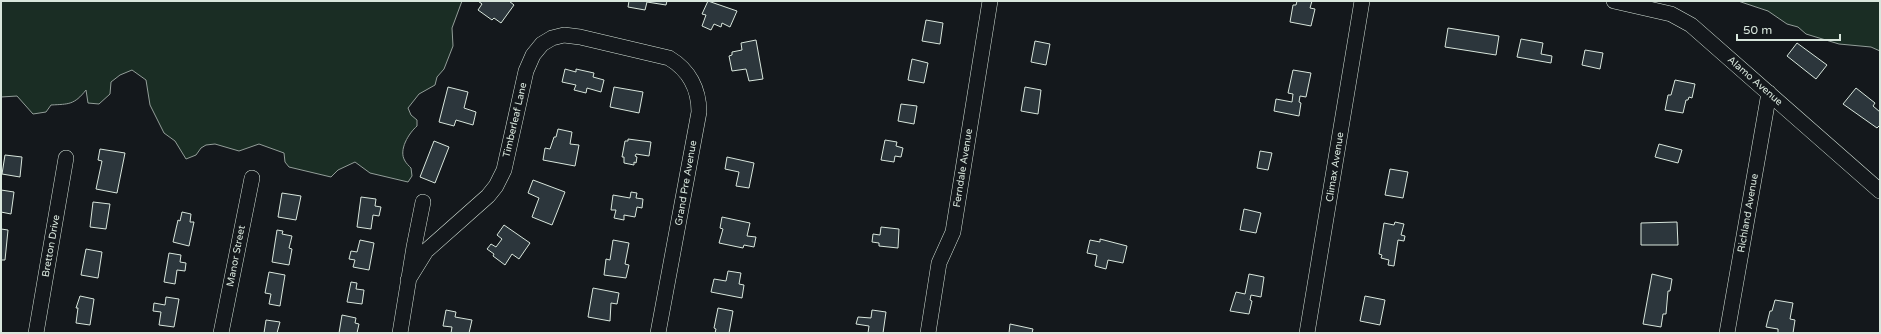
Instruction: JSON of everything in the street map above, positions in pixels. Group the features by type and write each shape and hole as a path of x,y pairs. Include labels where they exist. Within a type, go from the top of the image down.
{"street":[{"name":"Ferndale Avenue","path":"928,333 939,263 953,232 990,1"},
{"name":"Climax Avenue","path":"1307,333 1362,1"},
{"name":"Alamo Avenue","path":"1614,1 1671,14 1691,25 1880,191"},
{"name":"Timberleaf Lane","path":"408,280 426,251 488,196 496,186 504,170 526,71 533,55 542,44 552,38 564,35 580,37 654,54"},
{"name":"Grand Pre Avenue","path":"654,54 669,58 677,63 690,77 699,101 699,112 658,333"},
{"name":"Richland Avenue","path":"1728,333 1769,93"},
{"name":"Bretton Drive","path":"36,333 66,158"},
{"name":"Manor Street","path":"221,333 252,178"},
{"path":"400,333 408,280 423,202"}],"green space":[{"path":"1,1 462,1 452,28 453,46 444,69 437,77 435,85 419,94 408,108 411,115 417,120 417,126 405,142 403,152 405,161 411,168 412,176 408,182 370,173 355,162 338,170 331,177 289,167 285,162 284,153 259,144 239,151 215,144 206,145 201,148 196,155 186,159 175,141 164,133 150,105 146,80 132,70 120,75 111,82 110,94 99,104 88,103 86,90 78,99 71,103 51,105 46,112 33,114 17,96 1,97"},
{"path":"1738,1 1880,1 1880,51 1871,47 1839,44 1806,34 1798,27 1787,24 1768,11"}],"building":[{"path":"478,1 509,1 514,5 501,23 494,18 492,20 478,10 482,4"},
{"path":"629,1 667,1 666,5 647,2 645,10 628,7"},
{"path":"708,1 737,11 730,27 722,23 721,27 714,24 711,30 702,26 706,15 702,14"},
{"path":"1297,1 1312,1 1310,8 1315,9 1311,26 1290,22 1293,5 1296,5"},
{"path":"926,20 943,23 940,44 922,41"},
{"path":"1448,28 1499,36 1496,55 1445,47"},
{"path":"1521,39 1543,43 1541,54 1552,56 1551,63 1517,57"},
{"path":"756,40 763,79 749,81 746,69 732,71 729,56 732,55 732,52 742,50 741,43"},
{"path":"1035,41 1050,44 1046,65 1031,62"},
{"path":"1797,43 1827,65 1816,79 1787,56"},
{"path":"1585,50 1603,53 1600,69 1582,65"},
{"path":"912,59 928,63 924,83 908,80"},
{"path":"565,69 576,72 576,69 594,73 593,77 604,80 601,92 587,88 586,93 574,90 576,85 562,82"},
{"path":"1293,70 1311,73 1306,97 1300,96 1299,102 1301,103 1299,116 1274,111 1276,99 1292,102 1293,94 1288,93"},
{"path":"1675,80 1695,84 1692,98 1689,97 1688,100 1686,100 1683,113 1665,110 1668,95 1671,95"},
{"path":"448,87 468,92 464,108 476,112 473,125 456,120 454,126 439,122"},
{"path":"614,87 643,92 639,113 610,107"},
{"path":"1025,87 1041,90 1038,114 1021,111"},
{"path":"1856,88 1875,103 1873,106 1880,112 1880,125 1877,128 1843,104"},
{"path":"901,104 917,106 914,124 898,121"},
{"path":"558,129 572,132 570,144 579,145 575,166 543,160 545,148 550,149"},
{"path":"628,139 651,142 649,156 636,154 636,163 634,162 634,165 624,163 624,157 622,157 625,141 628,141"},
{"path":"885,140 897,142 896,146 903,148 901,157 895,156 894,162 881,160"},
{"path":"434,141 449,147 435,183 420,177"},
{"path":"1659,144 1682,150 1678,163 1655,157"},
{"path":"100,149 125,153 117,193 96,189 102,161 98,160"},
{"path":"1260,151 1272,153 1268,170 1257,168"},
{"path":"5,155 22,157 20,177 2,174"},
{"path":"727,157 754,163 749,188 736,186 739,172 725,169"},
{"path":"1390,169 1408,172 1403,198 1385,195"},
{"path":"533,180 565,192 552,225 532,217 539,198 528,193"},
{"path":"1,190 14,192 11,214 1,212"},
{"path":"631,192 637,193 636,198 643,199 642,208 637,207 635,217 624,215 624,220 614,218 616,210 611,210 613,195 630,198"},
{"path":"282,193 301,196 296,220 278,217"},
{"path":"361,197 376,199 375,206 381,207 379,216 373,215 371,229 357,227"},
{"path":"93,202 110,204 106,229 90,227"},
{"path":"1244,209 1261,213 1256,233 1240,230"},
{"path":"182,212 191,214 190,222 194,222 189,246 173,242 178,220 180,221"},
{"path":"722,217 750,223 747,236 756,237 754,247 744,245 743,248 719,243 723,229 720,228"},
{"path":"1395,222 1404,224 1401,235 1405,236 1404,241 1398,240 1394,266 1388,265 1389,260 1381,258 1382,255 1379,254 1384,223 1394,225"},
{"path":"1677,222 1678,245 1641,245 1641,223"},
{"path":"504,225 530,243 519,259 512,254 505,265 493,256 494,254 487,249 491,244 496,247 502,239 497,235"},
{"path":"881,227 899,229 898,248 879,246 879,243 872,242 873,234 880,235"},
{"path":"1,229 8,230 5,260 1,260"},
{"path":"277,230 283,231 282,234 292,236 289,248 292,249 289,265 272,262"},
{"path":"1100,239 1127,246 1123,263 1108,260 1106,269 1095,266 1097,255 1087,253 1090,240 1100,242"},
{"path":"360,240 374,243 369,270 353,267 355,260 349,259 351,251 357,252"},
{"path":"613,240 629,243 625,264 629,265 626,278 604,275 606,259 610,260"},
{"path":"86,249 102,252 98,278 81,275"},
{"path":"169,253 181,255 180,262 186,263 185,271 177,270 175,284 164,282"},
{"path":"728,271 741,273 739,284 744,285 742,298 711,292 714,279 726,281"},
{"path":"269,272 285,275 280,306 269,304 271,294 265,293"},
{"path":"1249,274 1264,277 1261,297 1251,295 1250,300 1252,301 1249,314 1230,311 1236,292 1245,294"},
{"path":"1652,274 1672,279 1670,291 1668,291 1666,314 1663,314 1661,327 1643,324"},
{"path":"351,282 357,283 356,289 364,290 362,304 347,302"},
{"path":"593,288 619,293 617,304 611,303 610,321 588,317"},
{"path":"80,296 94,299 90,325 76,323 78,308 76,308"},
{"path":"1365,296 1385,300 1380,325 1360,321"},
{"path":"166,297 179,299 174,327 159,325 161,312 153,311 154,303 165,305"},
{"path":"1775,300 1793,303 1790,319 1795,320 1793,333 1778,333 1778,329 1766,327 1770,311 1772,311"},
{"path":"718,308 733,311 729,333 715,333 716,329 714,328"},
{"path":"446,310 456,312 455,317 472,320 469,333 451,333 452,327 443,326"},
{"path":"872,310 886,312 883,333 868,333 869,326 856,324 858,317 871,318"},
{"path":"342,315 356,318 355,323 359,324 357,333 339,333"},
{"path":"266,320 280,322 277,333 264,333"},
{"path":"1010,324 1033,329 1032,333 1009,333"}]}
